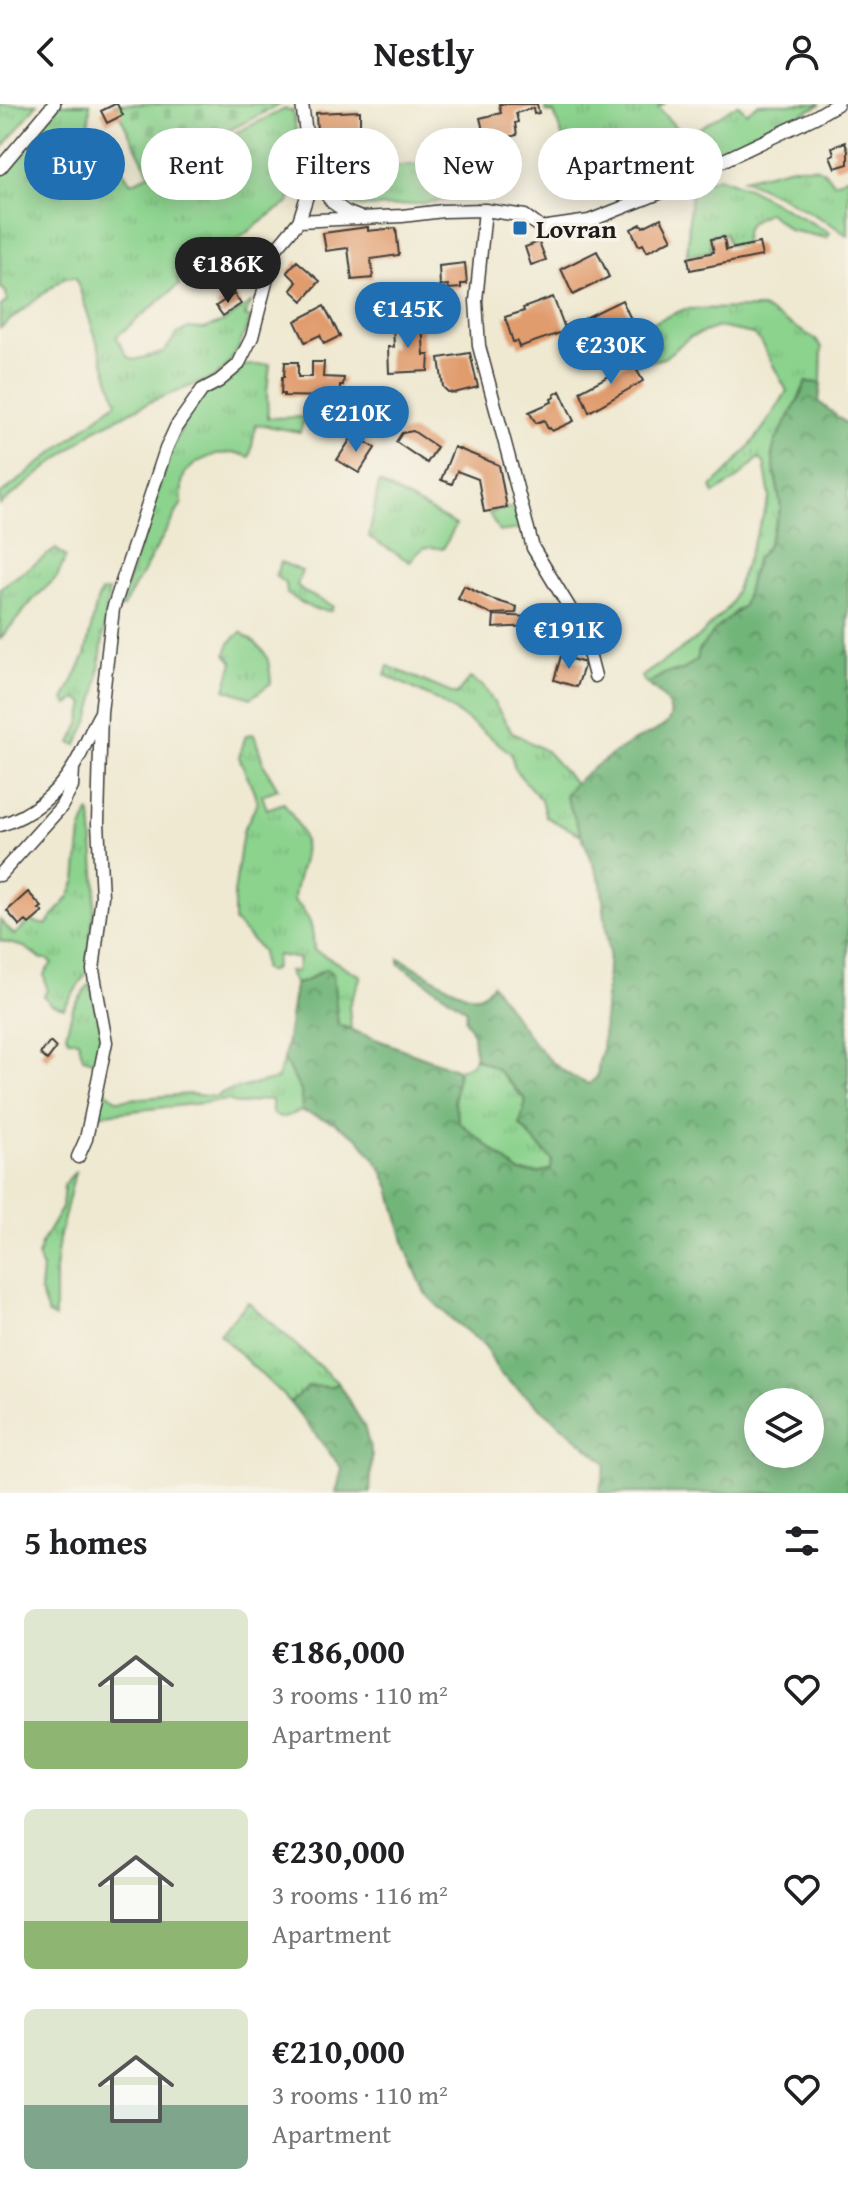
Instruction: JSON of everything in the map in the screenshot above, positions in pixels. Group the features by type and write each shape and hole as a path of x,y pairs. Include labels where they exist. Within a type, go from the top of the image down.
{"street":[{"path":"0,168 54,104"},
{"path":"302,104 305,128"},
{"path":"299,221 485,210 525,216 541,228 589,221 672,188 837,104"},
{"path":"78,1157 86,1139 106,1042 93,970 102,896 98,823 101,712 113,609 176,427 202,390 238,365 252,337 274,251 299,221 306,200"},
{"path":"330,200 346,212 361,218"},
{"path":"485,210 476,301 479,346 533,548 583,630 595,676"},
{"path":"0,825 34,811 73,768 101,712"},
{"path":"0,875 61,807 72,787 73,768"}],"green space":[{"path":"0,104 37,104 0,151"},
{"path":"58,104 90,104 87,128 38,128"},
{"path":"114,104 281,104 233,128 141,128 141,157"},
{"path":"545,104 664,104 658,108 677,128 559,128 554,113 546,112"},
{"path":"738,104 746,113 758,104 821,104 723,153 723,128 699,128"},
{"path":"285,109 293,111 296,128 268,128 268,200 290,200 289,203 198,269 195,264 177,278 180,284 116,337 128,357 134,360 164,352 177,334 188,328 204,329 223,322 252,302 245,316 251,318 237,351 224,369 215,377 152,401 96,429 0,505 0,495 117,402 76,278 65,277 0,328 0,307 7,301 6,292 0,287 0,173 24,144 24,200 125,200 125,174 131,183 141,178 141,200 252,200 252,128 245,128"},
{"path":"415,165 415,200 444,200 377,207 343,200 399,200 399,166"},
{"path":"792,167 816,168 825,172 834,183 848,176 848,236 782,197 743,179"},
{"path":"723,179 750,189 830,233 827,238 789,230 768,212 747,226 744,244 729,245 725,233 710,236 711,251 687,255 691,200 723,200"},
{"path":"762,308 814,338 822,347 821,383 806,382 772,454 781,508 767,547 756,559 743,606 736,610 697,660 683,670 666,673 647,684 641,677 699,637 730,606 770,497 764,463 759,458 737,479 714,494 711,487 753,442 787,391 760,341 753,334 718,327 690,337 664,358 634,365 660,346 647,325 685,309"},
{"path":"270,364 268,418 305,417 300,432 256,424 250,457 237,453 216,454 197,462 185,473 182,503 123,607 119,609 171,451 187,416 199,397 223,386 240,366"},
{"path":"806,382 821,383 819,402 848,425 848,1493 599,1493 606,1463 499,1373 485,1346 425,1293 406,1249 390,1188 380,1166 358,1138 333,1122 302,1111 301,1091 284,1060 295,984 326,969 333,974 338,1025 458,1070 454,1101 459,1122 519,1172 539,1173 551,1169 552,1160 520,1125 526,1100 497,1069 475,1058 473,1034 465,1019 467,1010 399,964 399,958 470,995 486,992 492,984 546,1056 573,1077 589,1084 597,1077 602,1051 609,953 601,883 565,795 606,759 667,723 669,706 647,684 666,673 683,670 697,660 699,650 715,630 743,606 756,559 767,547 781,508 772,454 775,442"},
{"path":"379,483 456,525 443,549 424,548 410,562 369,537"},
{"path":"514,507 520,529 499,532 489,513"},
{"path":"56,549 66,557 57,577 0,639 0,588"},
{"path":"281,562 302,571 297,585 302,591 333,606 331,611 313,609 287,594 286,584 275,576"},
{"path":"109,591 96,694 90,718 77,745 71,743 81,722 85,703 76,699 68,705 64,700 85,655 97,601 101,592"},
{"path":"241,632 264,652 270,672 271,683 251,698 225,689 233,662 226,654 230,642"},
{"path":"388,666 456,695 470,678 484,687 512,732 546,751 575,783 565,795 583,836 546,817 541,800 515,770 511,753 437,700 385,675"},
{"path":"254,734 264,765 278,789 262,795 267,809 284,803 303,837 304,852 294,901 310,922 314,950 361,976 349,1006 351,1029 338,1025 332,974 321,971 295,984 288,971 297,972 299,959 277,955 274,969 268,972 263,968 262,951 234,921 234,894 243,831 258,802 239,757 246,735"},
{"path":"89,812 96,887 87,972 64,1008 50,1004 44,996 47,990 44,974 52,963 24,947 0,941 0,920 14,935 30,921 46,925 69,897 76,880 81,832"},
{"path":"90,983 101,1030 96,1062 83,1058 78,1040 69,1039 66,1034 73,1008"},
{"path":"475,1058 497,1069 526,1101 520,1125 552,1160 551,1169 539,1173 519,1172 459,1122 454,1101 458,1070 472,1064"},
{"path":"284,1060 301,1091 302,1111 287,1116 272,1113 272,1100 266,1099 245,1104 229,1100 96,1115 102,1088 117,1100 190,1094 216,1097 223,1092 277,1079"},
{"path":"75,1172 59,1239 55,1270 55,1318 48,1314 40,1291 42,1268 38,1255 62,1208 64,1184"},
{"path":"248,1302 338,1383 330,1387 309,1386 290,1402 219,1334"},
{"path":"338,1383 364,1426 372,1456 370,1493 336,1493 342,1469 290,1402 309,1386 330,1387"}],"building":[{"path":"115,104 123,115 107,123 101,111"},
{"path":"499,104 537,104 539,113 534,114 533,108 516,113 516,128 482,128 480,118 501,113"},
{"path":"360,111 360,128 317,128 316,113"},
{"path":"845,142 848,164 835,168 830,156 834,154 832,147"},
{"path":"661,218 672,239 647,252 643,244 639,246 631,229"},
{"path":"368,227 368,231 396,228 399,255 371,259 373,278 352,280 348,248 326,251 323,233"},
{"path":"724,237 726,250 759,243 762,256 690,270 688,258 714,252 711,239"},
{"path":"539,242 546,260 531,265 525,247"},
{"path":"597,251 609,277 573,295 561,269"},
{"path":"236,253 237,258 248,255 253,271 224,280 221,267 228,265 225,256"},
{"path":"297,261 320,281 303,301 291,290 297,282 287,272"},
{"path":"465,263 467,284 449,289 448,285 440,286 439,266"},
{"path":"208,265 213,272 191,288 186,282 191,278 187,273 195,267 198,272"},
{"path":"234,294 241,304 223,316 216,306"},
{"path":"553,297 566,331 519,347 517,341 513,342 505,317"},
{"path":"622,300 635,328 599,344 585,318"},
{"path":"324,306 340,336 324,344 320,335 305,342 295,321"},
{"path":"422,323 424,355 429,355 428,371 389,373 388,347 394,347 393,324"},
{"path":"470,353 478,387 448,392 443,387 439,358"},
{"path":"631,360 643,381 589,412 580,391"},
{"path":"285,362 298,362 298,377 312,377 312,362 324,362 323,377 344,378 340,395 284,396 281,394"},
{"path":"560,391 574,421 552,431 544,420 536,423 529,412 552,402 551,399"},
{"path":"413,431 437,447 427,463 396,442 402,433"},
{"path":"354,434 375,448 359,473 337,460"},
{"path":"454,447 499,465 507,508 484,512 478,479 457,471 452,484 441,480"},
{"path":"464,586 517,607 516,613 491,614 458,599"},
{"path":"494,615 562,619 561,633 530,631 530,626 493,628"},
{"path":"561,656 585,663 577,687 554,680"},
{"path":"28,892 43,912 29,924 26,921 20,926 7,911"},
{"path":"50,1042 56,1048 47,1060 40,1054"}],"place":[{"name":"Lovran","path":"520,228"}]}
